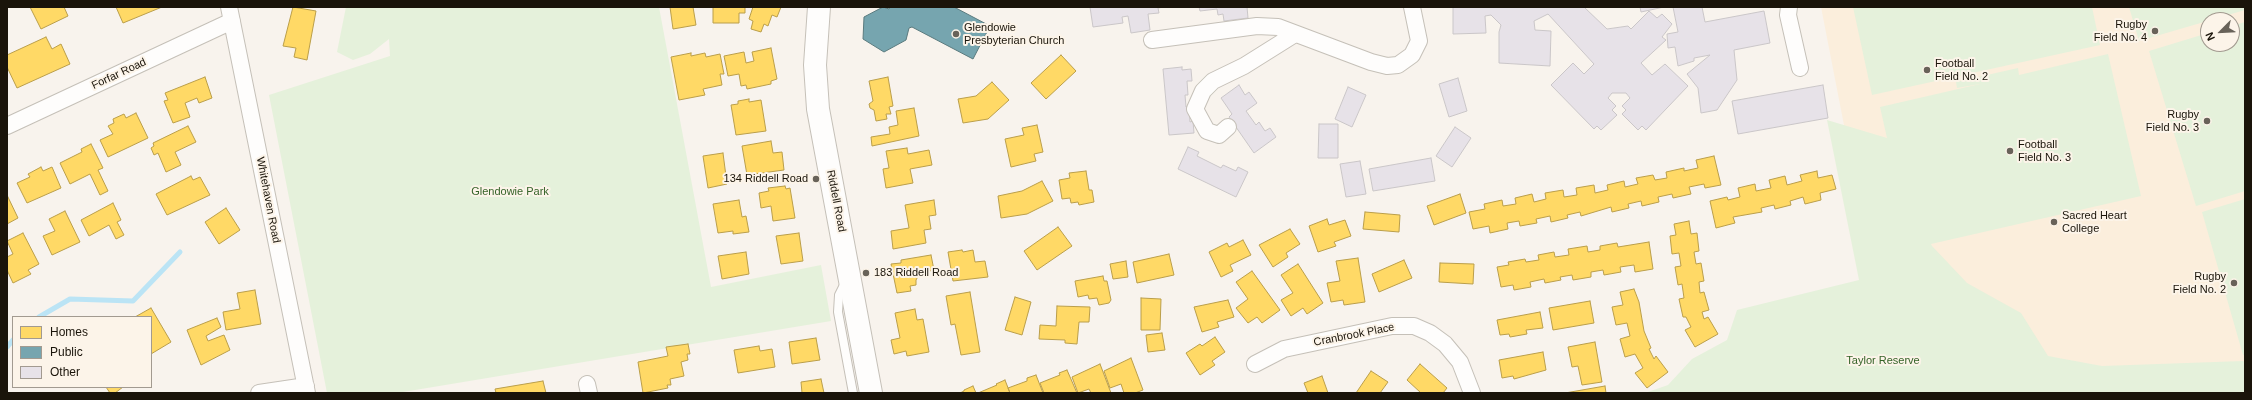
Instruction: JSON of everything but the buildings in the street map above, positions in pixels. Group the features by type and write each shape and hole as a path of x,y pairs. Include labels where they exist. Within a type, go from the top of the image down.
{"street":[{"name":"Riddell Road","path":"819,7 814,65 818,109 871,393"},
{"path":"1152,40 1257,26 1278,27 1371,62 1387,66 1398,65 1412,56 1419,41 1412,7"},
{"path":"1789,7 1788,14 1800,68"},
{"name":"Forfar Road","path":"7,126 230,14"},
{"name":"Whitehaven Road","path":"230,14 306,390"},
{"path":"1228,127 1219,135 1207,131 1195,109 1203,91 1213,81 1244,66 1295,34"},
{"name":"Cranbrook Place","path":"1255,364 1284,349 1392,326 1414,326 1430,333 1446,344 1460,362 1472,393"},
{"path":"259,393 306,390"}],"lane":[{"path":"850,276 841,289 838,303 853,393"}],"shaded area":[{"name":"Sacred Heart College","path":"1821,7 2245,7 2245,393 1883,326"}],"green space":[{"name":"Glendowie Park","path":"346,7 659,7 711,287 821,265 831,321 397,393 327,393 269,95 390,56 389,39 370,54 353,60 337,52"},
{"name":"Football Field No. 2","path":"1853,7 2092,7 2100,45 1872,95"},
{"name":"Rugby Field No. 4","path":"2129,7 2245,7 2245,10 2238,12 2200,12 2200,23 2139,41"},
{"name":"Rugby Field No. 3","path":"2245,22 2245,191 2196,206 2149,51 2200,35 2200,52 2240,52 2240,24"},
{"name":"Taylor Reserve","path":"2108,54 2141,196 1931,244 1967,283 2021,313 2048,356 2102,366 2243,361 2245,362 2245,393 1645,393 1668,385 1692,359 1727,340 1737,310 1859,280 1827,120 1887,138 1880,107 1980,84 1957,88 1956,82 2018,68 2019,75"},
{"name":"Rugby Field No. 2","path":"2245,199 2245,355 2243,355 2202,212"}],"waterway":[{"path":"41,316 70,299 133,301 180,252"},
{"path":"7,347 12,341"}],"place":[{"name":"Rugby Field No. 4","path":"2155,31"},
{"name":"Glendowie Presbyterian Church","path":"956,34"},
{"name":"Football Field No. 2","path":"1927,70"},
{"name":"Rugby Field No. 3","path":"2207,121"},
{"name":"Football Field No. 3","path":"2010,151"},
{"name":"134 Riddell Road","path":"816,179"},
{"name":"Sacred Heart College","path":"2054,222"},
{"name":"183 Riddell Road","path":"866,273"},
{"name":"Rugby Field No. 2","path":"2234,283"}]}
